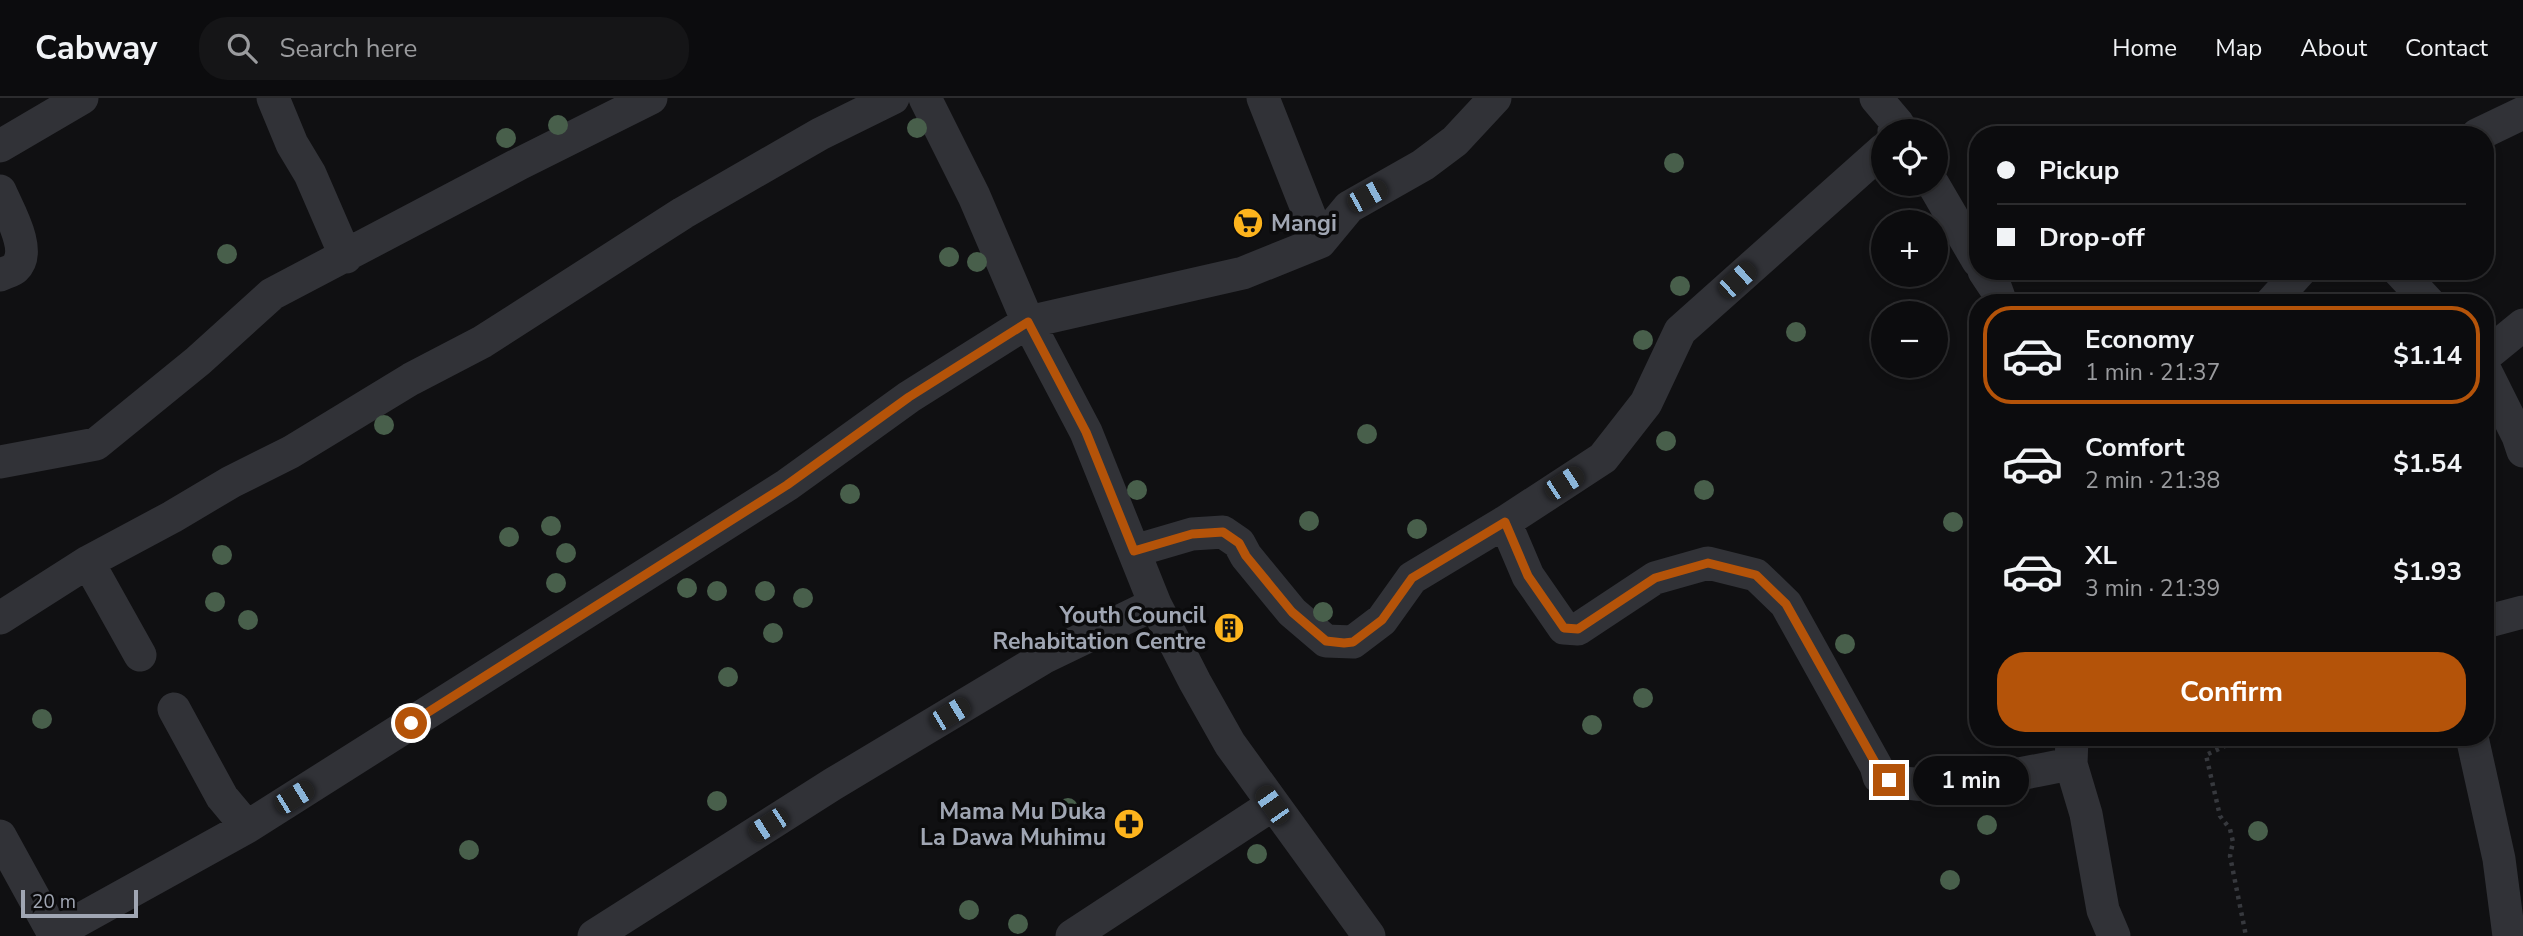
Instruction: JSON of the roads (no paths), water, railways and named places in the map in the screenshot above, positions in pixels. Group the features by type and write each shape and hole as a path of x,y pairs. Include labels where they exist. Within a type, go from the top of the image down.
{"street":[{"path":"0,146 82,98"},
{"path":"273,98 346,257"},
{"path":"0,461 96,444 198,361 272,294 519,163 651,98"},
{"path":"0,618 89,562 231,482 291,452 411,379 482,342 682,213 820,134 893,98"},
{"path":"925,98 974,196 1028,322 1086,432 1155,604 1230,744 1369,936"},
{"path":"1263,98 1320,242"},
{"path":"0,836 44,929 247,827 787,485 909,397 1028,322 1243,273 1320,242 1349,207 1423,165 1455,141 1495,98"},
{"path":"1876,98 1886,119"},
{"path":"2494,127 2523,113"},
{"path":"1134,551 1192,534 1223,532 1239,543 1246,556 1292,612 1326,641 1353,642 1382,620 1412,578 1505,522 1604,457 1646,403 1680,331 1871,155"},
{"path":"0,191 23,247 15,269 0,275"},
{"path":"1940,196 1969,246"},
{"path":"2279,294 2292,280"},
{"path":"2407,280 2421,294"},
{"path":"2494,349 2523,325"},
{"path":"2494,388 2523,451"},
{"path":"1505,522 1528,576 1564,628 1578,629 1655,578 1708,563 1756,575 1786,604 1877,766 1879,777 1952,785 2071,750 2086,814 2103,910 2114,936"},
{"path":"89,562 140,655"},
{"path":"593,936 834,784 1043,658 1155,604"},
{"path":"2494,620 2523,612"},
{"path":"174,709 222,797 247,827"},
{"path":"2474,746 2499,859 2509,936"},
{"path":"1072,936 1272,805"}],"place":[{"name":"Mangi","path":"1248,223"},
{"name":"Youth Council Rehabitation Centre","path":"1229,628"},
{"name":"Mama Mu Duka La Dawa Muhimu","path":"1129,824"}]}
